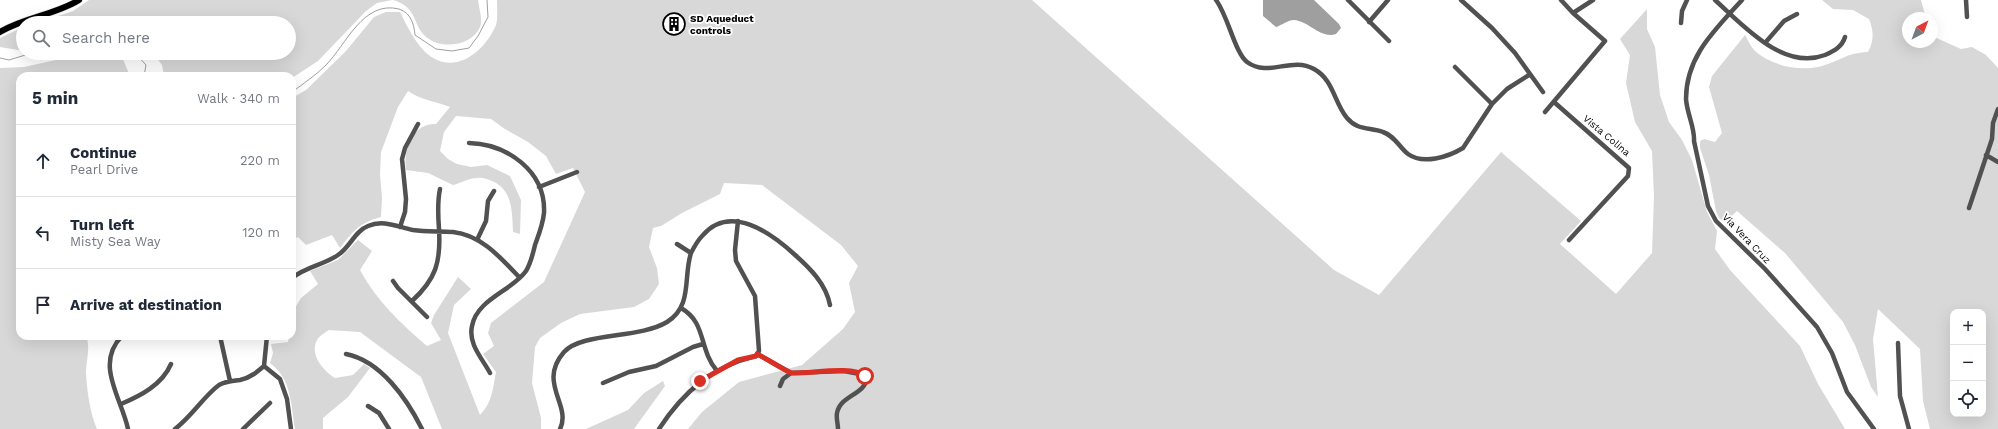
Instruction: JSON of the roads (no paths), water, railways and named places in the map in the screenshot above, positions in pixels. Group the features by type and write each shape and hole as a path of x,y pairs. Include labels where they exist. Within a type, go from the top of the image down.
{"main road":[{"path":"40,16 68,7 79,0"},
{"path":"0,32 16,24"}],"street":[{"path":"1216,0 1229,24 1238,50 1246,62 1256,68 1264,70 1289,64 1303,64 1313,68 1325,77 1331,86 1343,113 1352,123 1362,129 1379,130 1390,135 1407,153 1414,157 1432,159 1455,153 1463,148 1492,104 1507,89 1529,75"},
{"path":"1348,0 1390,41"},
{"path":"1369,22 1388,0"},
{"path":"1461,0 1492,28 1514,53 1543,92"},
{"path":"1545,112 1605,41 1573,13 1561,0"},
{"path":"1573,13 1593,0"},
{"path":"1682,23 1682,11 1687,0"},
{"path":"1715,0 1765,43 1781,53 1792,57 1810,58 1834,51 1840,47 1845,37"},
{"name":"Via Vera Cruz","path":"1742,0 1696,55 1690,70 1687,86 1686,101 1695,133 1694,142 1708,206 1716,221 1765,269 1817,327 1832,353 1847,392 1874,429"},
{"path":"1966,0 1968,17"},
{"path":"1765,43 1784,21 1797,14"},
{"path":"1455,67 1492,104"},
{"name":"Vista Colina","path":"1554,102 1629,168 1628,176 1569,240"},
{"path":"1969,208 1992,139 1993,123 1998,109"},
{"path":"400,227 405,212 406,199 402,160 404,148 418,124"},
{"path":"469,143 482,143 494,146 521,160 529,168 539,187 543,201 543,223 528,266 519,277 481,308 475,316 471,338 490,373"},
{"path":"1986,155 1998,162"},
{"path":"539,187 577,172"},
{"path":"412,301 432,280 436,269 440,231 438,199 440,189"},
{"path":"477,240 486,220 488,201 494,191"},
{"path":"659,429 684,395 700,381 738,360 756,356 759,351 755,296 736,261 735,250 738,221"},
{"path":"560,429 563,413 554,390 553,377 556,363 564,351 575,343 635,334 668,322 681,308 686,297 692,253 698,240 708,229 720,222 738,221 750,224 793,253 818,279 828,293 830,305"},
{"path":"296,275 308,267 338,255 357,233 366,226 376,223 400,227 454,232 477,240 500,257 519,277"},
{"path":"677,244 692,253"},
{"path":"393,281 426,317"},
{"path":"681,308 690,313 697,321 703,344 710,362 717,371"},
{"path":"118,340 109,370 112,384 121,404 128,429"},
{"path":"221,340 230,381"},
{"path":"175,429 188,419 220,385 230,381 242,380 255,374 264,366 267,340"},
{"path":"1898,343 1900,396 1909,429"},
{"path":"603,383 629,372 656,366 693,347 703,344"},
{"path":"346,354 357,356 390,380 412,408 422,429"},
{"path":"757,354 791,373 844,371 860,373 865,376 867,378 864,386 840,405 836,419 838,429"},
{"path":"121,404 150,388 168,371 171,364"},
{"path":"264,366 280,379 287,399 291,429"},
{"path":"780,386 783,379 791,373"},
{"path":"242,429 270,403"},
{"path":"368,406 379,413 389,429"}],"waterway":[{"path":"296,89 326,65 356,26 365,17 375,11 386,8 399,9 403,11 411,19 415,35 436,49 452,51 469,48 478,36 488,17 487,0"},
{"path":"0,58 9,60 16,58"},
{"path":"141,60 146,65 145,72"}],"place":[{"name":"SD Aqueduct controls","path":"674,24"}]}
